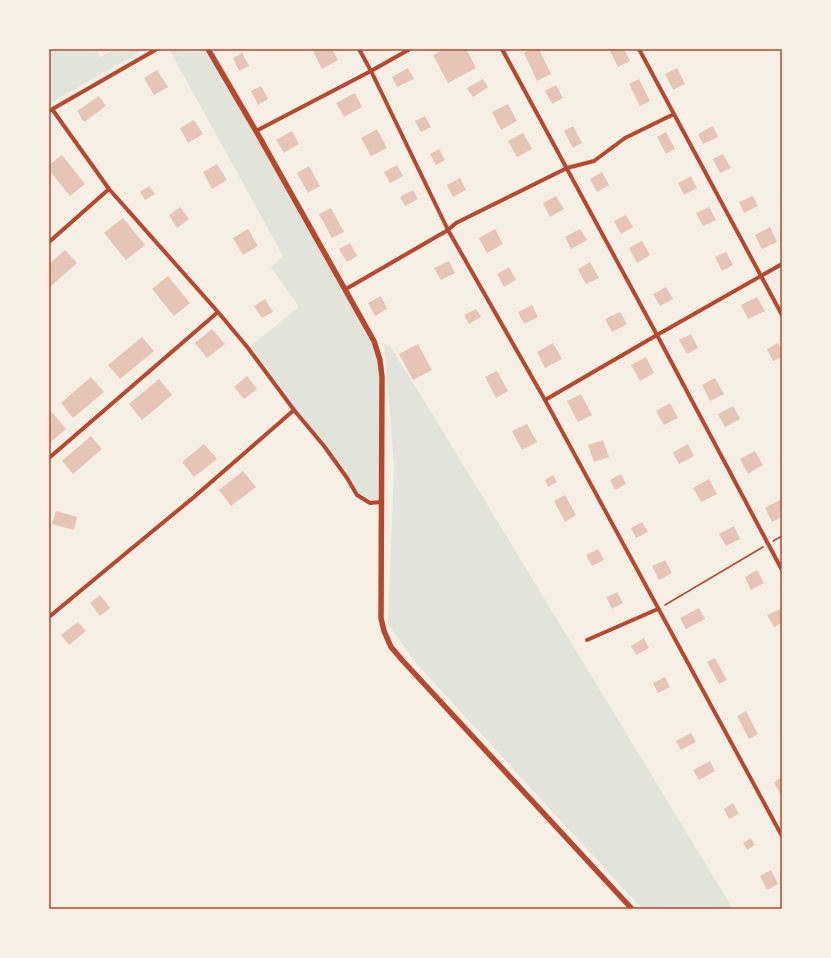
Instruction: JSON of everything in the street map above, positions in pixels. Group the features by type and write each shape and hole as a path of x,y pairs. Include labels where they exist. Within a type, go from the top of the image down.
{"main road":[{"path":"208,49 346,289 374,341 380,360 382,377 381,618 384,631 391,647 403,662 632,909"}],"street":[{"path":"157,49 50,110 109,189 248,348 294,410 324,446 357,495 370,503 381,502"},
{"path":"359,49 448,230 545,400 782,836"},
{"path":"256,131 410,49"},
{"path":"502,49 782,570"},
{"path":"639,49 782,315"},
{"path":"346,289 448,230 456,223 567,168 594,161 625,138 674,114"},
{"path":"49,242 109,189"},
{"path":"545,400 782,264"},
{"path":"49,458 218,312"},
{"path":"49,618 194,498 294,410"},
{"path":"587,640 658,609"}],"path":[{"path":"658,609 782,536"}],"shaded area":[{"path":"49,49 96,49 100,57 116,49 145,49 49,104"},
{"path":"169,49 208,49 346,289 380,360 381,502 370,503 357,495 347,478 248,348 299,307 271,267 283,256"},
{"path":"384,344 390,346 417,389 733,909 642,909 416,663 388,624 394,465"}],"building":[{"path":"316,49 332,49 338,60 322,69 313,51"},
{"path":"444,49 466,49 476,68 448,83 433,55"},
{"path":"531,49 539,49 551,74 537,81 524,53"},
{"path":"609,49 624,49 630,61 618,67"},
{"path":"242,53 249,66 239,71 233,58"},
{"path":"408,68 414,79 397,87 392,77"},
{"path":"677,68 685,84 673,90 665,74"},
{"path":"157,70 168,87 154,95 144,78"},
{"path":"483,79 488,87 473,97 467,88"},
{"path":"639,79 650,101 640,106 629,84"},
{"path":"556,85 563,98 552,104 545,91"},
{"path":"261,86 268,99 258,105 251,91"},
{"path":"355,93 362,107 344,117 336,103"},
{"path":"99,96 106,106 84,122 77,111"},
{"path":"508,104 517,121 501,130 492,112"},
{"path":"425,116 431,127 421,132 415,121"},
{"path":"194,120 203,134 188,143 180,128"},
{"path":"573,126 582,143 573,148 564,131"},
{"path":"713,126 718,137 703,144 698,134"},
{"path":"377,129 387,148 371,156 361,138"},
{"path":"292,131 299,144 284,153 276,140"},
{"path":"666,132 675,149 666,154 657,137"},
{"path":"523,133 532,149 517,157 508,141"},
{"path":"439,149 445,160 436,165 430,154"},
{"path":"723,154 731,168 720,173 713,159"},
{"path":"62,155 85,184 70,196 49,170 49,165"},
{"path":"217,164 227,180 212,189 203,172"},
{"path":"397,165 403,176 390,183 384,172"},
{"path":"309,166 320,186 308,193 297,173"},
{"path":"602,172 609,185 597,192 590,179"},
{"path":"691,176 697,188 684,195 678,183"},
{"path":"460,178 466,190 453,197 447,185"},
{"path":"149,186 155,194 145,200 140,192"},
{"path":"413,190 418,199 405,206 400,197"},
{"path":"556,196 564,209 550,217 543,203"},
{"path":"753,196 758,206 744,213 739,202"},
{"path":"180,207 189,219 177,228 169,215"},
{"path":"709,207 716,220 703,226 696,213"},
{"path":"331,208 344,232 332,238 319,214"},
{"path":"626,215 633,227 621,234 614,221"},
{"path":"123,218 145,245 126,260 104,233"},
{"path":"770,227 777,242 762,249 755,235"},
{"path":"248,229 258,246 243,255 233,238"},
{"path":"495,229 503,244 487,253 479,238"},
{"path":"580,229 587,240 571,249 565,237"},
{"path":"642,241 650,255 637,263 629,248"},
{"path":"350,243 357,256 347,262 339,249"},
{"path":"65,250 77,263 49,288 49,264"},
{"path":"726,252 733,265 722,271 715,257"},
{"path":"449,261 455,273 441,280 434,268"},
{"path":"590,262 599,278 586,284 578,269"},
{"path":"509,267 516,280 504,287 497,274"},
{"path":"168,276 190,303 174,316 152,289"},
{"path":"666,287 673,299 660,306 653,294"},
{"path":"381,296 387,309 375,316 368,303"},
{"path":"757,297 765,311 748,319 741,305"},
{"path":"265,299 273,312 262,318 254,306"},
{"path":"532,305 538,317 524,324 518,312"},
{"path":"476,309 481,317 469,324 464,315"},
{"path":"620,312 627,324 612,332 605,319"},
{"path":"212,329 225,344 207,358 195,343"},
{"path":"691,334 698,348 687,354 679,340"},
{"path":"142,337 154,351 120,379 108,365"},
{"path":"553,343 562,359 545,368 537,352"},
{"path":"778,343 782,351 782,357 773,361 767,349"},
{"path":"418,344 432,370 413,380 399,354"},
{"path":"646,357 654,373 640,381 631,365"},
{"path":"497,371 508,391 496,398 485,377"},
{"path":"247,376 257,389 244,399 234,387"},
{"path":"91,377 104,392 73,418 61,403"},
{"path":"715,378 724,394 710,401 702,385"},
{"path":"159,379 172,395 142,420 129,404"},
{"path":"581,394 592,415 578,422 567,401"},
{"path":"670,403 678,418 664,425 656,411"},
{"path":"733,406 740,419 725,427 718,414"},
{"path":"51,411 66,429 49,443 49,412"},
{"path":"527,424 537,442 522,450 512,431"},
{"path":"91,436 102,449 73,474 62,461"},
{"path":"603,440 609,457 594,462 588,445"},
{"path":"204,444 217,459 194,477 182,462"},
{"path":"688,444 694,456 679,464 673,452"},
{"path":"755,451 763,465 748,474 740,459"},
{"path":"243,471 256,487 231,506 219,490"},
{"path":"621,474 626,484 615,490 610,480"},
{"path":"553,475 557,482 548,487 545,480"},
{"path":"709,479 717,494 701,502 693,488"},
{"path":"565,495 576,515 565,522 554,501"},
{"path":"780,500 782,504 782,517 772,522 765,508"},
{"path":"56,511 77,517 74,530 52,524"},
{"path":"642,522 648,532 636,538 631,528"},
{"path":"734,526 740,539 726,546 719,534"},
{"path":"598,549 604,560 592,566 586,555"},
{"path":"665,560 672,573 659,580 652,566"},
{"path":"757,570 764,583 751,590 745,577"},
{"path":"617,592 623,603 612,609 606,597"},
{"path":"100,595 110,608 100,616 90,603"},
{"path":"699,608 705,619 686,629 680,618"},
{"path":"780,609 782,612 782,623 774,627 767,615"},
{"path":"78,622 86,631 69,645 61,635"},
{"path":"644,638 649,648 636,655 631,646"},
{"path":"715,658 727,680 719,684 707,662"},
{"path":"665,677 670,687 658,693 653,683"},
{"path":"746,711 758,734 749,739 737,716"},
{"path":"691,733 696,742 681,750 676,741"},
{"path":"710,761 715,771 699,780 693,770"},
{"path":"782,777 782,798 774,782"},
{"path":"733,803 739,814 729,819 724,809"},
{"path":"751,838 755,845 747,850 743,843"},
{"path":"771,870 778,884 767,890 760,876"}]}
